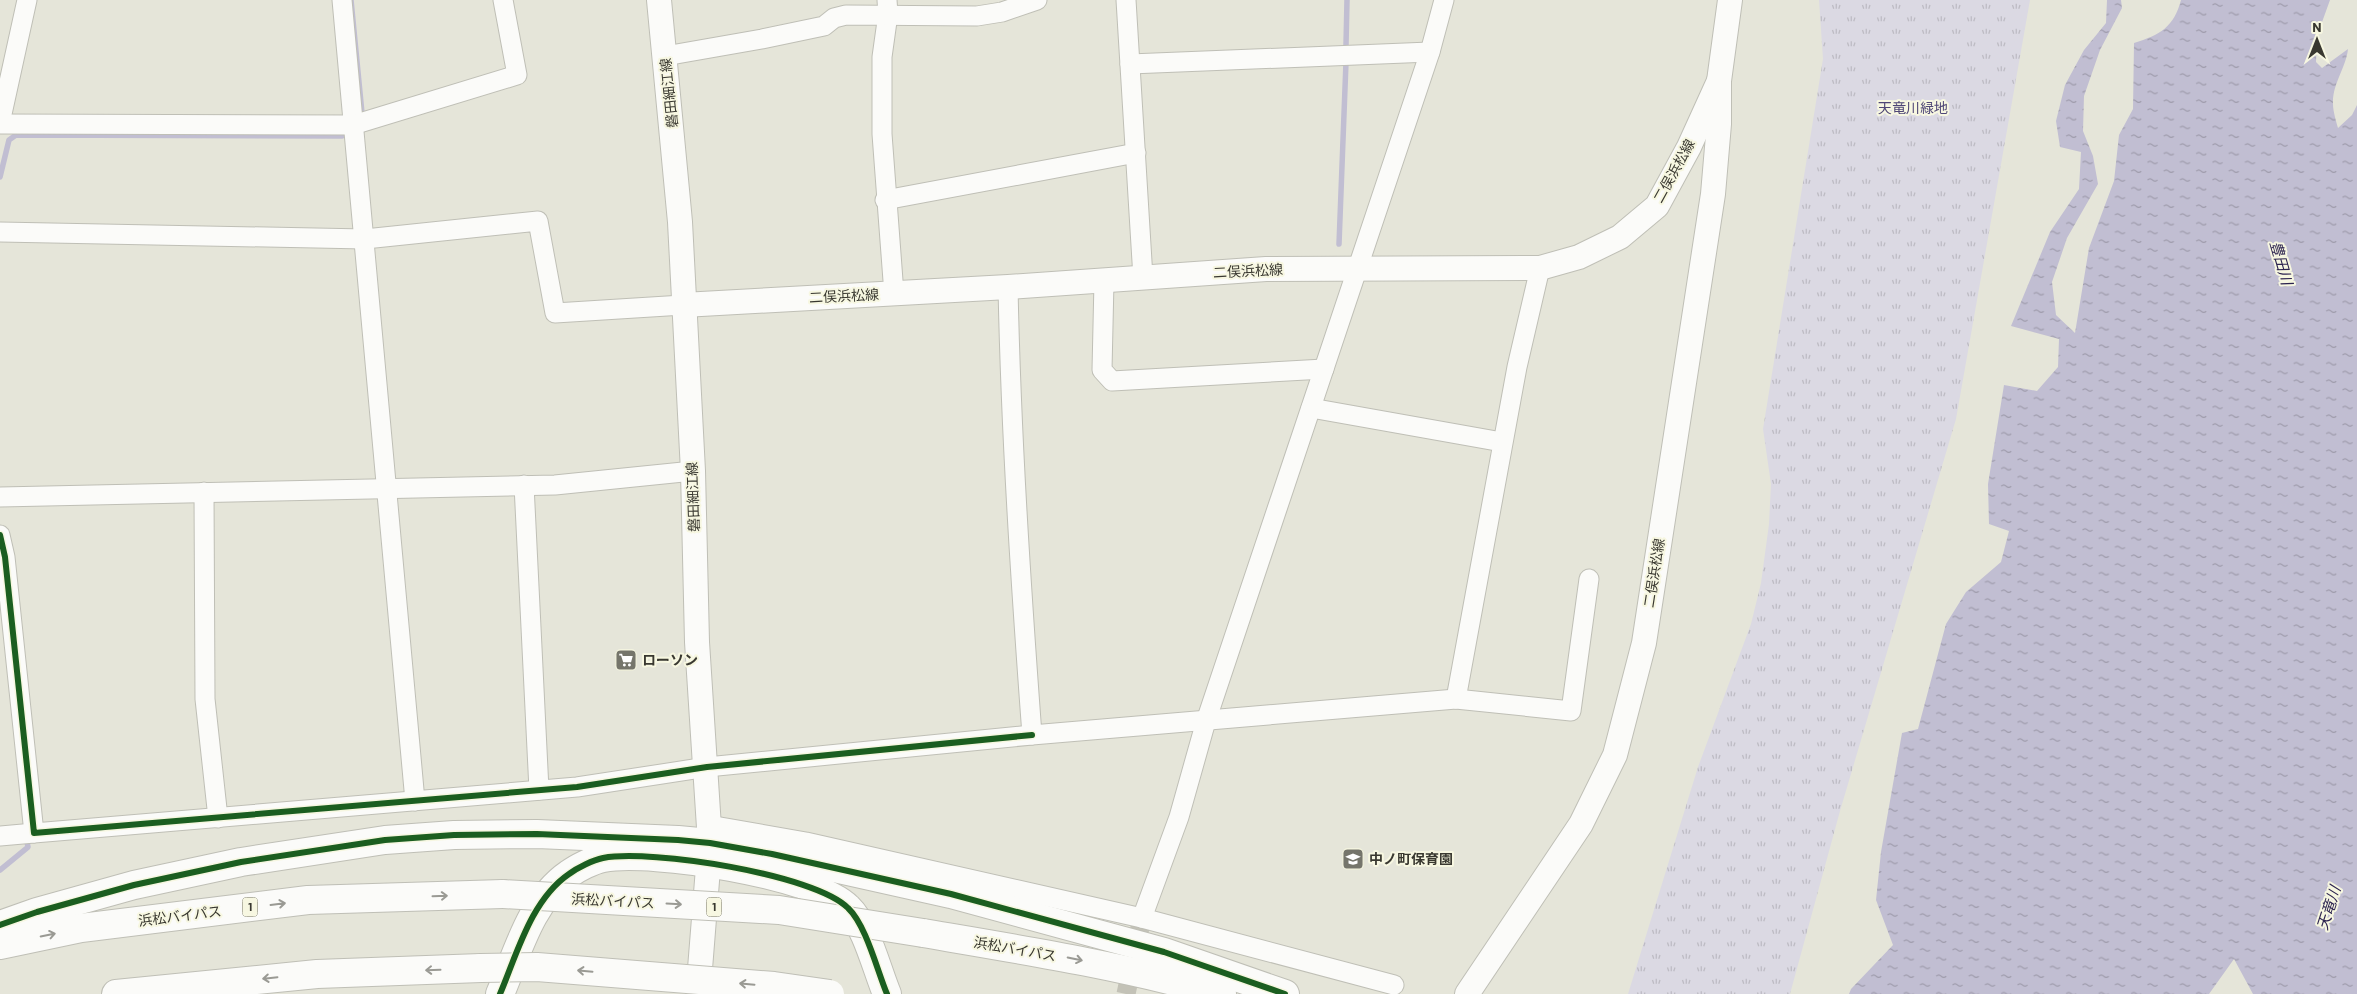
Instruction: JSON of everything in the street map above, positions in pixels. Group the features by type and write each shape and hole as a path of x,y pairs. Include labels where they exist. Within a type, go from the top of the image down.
{"highway":[{"path":"0,925 37,912 134,885 241,862 385,840 454,835 537,834 710,844 862,873 1099,933 1164,952 1286,994"},
{"path":"500,994 540,903 569,874 602,858 654,856 710,844 787,880 826,893 849,908 865,935 886,994"},
{"name":"浜松バイパス","path":"0,945 81,928 308,900 503,894 779,910 1066,957 1188,984 1222,994"},
{"path":"116,994 317,974 537,967 774,986 830,994"}],"main road":[{"name":"磐田細江線","path":"660,0 680,222 693,471 697,642 707,767 710,844 698,994"},
{"name":"二俣浜松線","path":"1467,994 1581,824 1615,755 1644,643 1713,194 1719,124 1719,81 1730,0"},
{"name":"二俣浜松線","path":"683,305 1008,287 1266,269 1540,268 1579,257 1620,237 1657,206 1689,147 1719,81"}],"street":[{"path":"27,0 0,123 353,125 517,75 503,0"},
{"path":"342,0 415,801"},
{"path":"665,56 824,26 834,18 888,7 977,16 1002,12 1037,0"},
{"path":"1126,0 1143,278"},
{"path":"1142,918 1178,817 1206,721 1356,268 1430,52 1444,0"},
{"path":"888,7 882,56 882,134 894,294"},
{"path":"1130,64 1430,52"},
{"path":"886,200 1136,153"},
{"path":"0,232 365,239 538,221 555,313 683,305"},
{"path":"1456,699 1502,442 1540,268"},
{"path":"1104,281 1102,370 1112,381 1324,369"},
{"path":"1008,287 1010,386 1018,543 1032,735"},
{"path":"1311,408 1502,442"},
{"path":"0,497 387,487 554,485 693,471"},
{"path":"524,485 538,790"},
{"path":"204,492 205,699 218,818"},
{"path":"0,535 34,833"},
{"path":"0,836 577,787 707,767 1032,735 1456,699 1571,711 1589,579"},
{"path":"710,844 806,842 1142,918 1394,986"}],"green space":[{"name":"天竜川緑地","path":"1819,0 2030,0 1956,419 1840,811 1790,994 1628,994 1698,767 1751,624 1761,583 1769,524 1771,484 1763,429 1823,59"}],"water":[{"path":"2107,0 2121,0 2122,8 2100,50 2084,96 2083,131 2093,156 2098,184 2067,238 2052,282 2056,315 2075,333 2089,248 2114,181 2119,135 2133,109 2134,43 2151,37 2165,29 2174,17 2181,0 2330,0 2317,36 2316,62 2322,68 2348,49 2333,97 2333,104 2338,128 2352,115 2357,105 2357,994 2253,994 2234,959 2209,994 1849,994 1851,989 1893,945 1876,900 1881,852 1902,733 1918,729 1946,624 1966,592 2001,562 2009,531 1989,524 1988,484 2004,385 2037,391 2058,367 2059,339 2011,326 2050,232 2079,189 2081,152 2060,147 2056,121 2065,85 2084,50 2106,23"}],"waterway":[{"path":"351,0 362,113"},
{"path":"1346,45 1347,0"},
{"path":"1339,244 1346,62"},
{"path":"0,177 9,140 16,135 342,136"},
{"path":"0,870 28,847 27,842"}],"tunnel":[{"path":"1126,994 1142,918"}],"cycle path":[{"path":"0,535 5,557 34,833 577,787 707,767 1032,735"},
{"path":"0,925 37,912 134,885 241,862 385,840 454,835 537,834 678,840 710,843 772,854 951,894 1164,952 1285,994"},
{"path":"500,994 519,945 535,913 556,885 572,872 590,862 603,858 626,856 657,857 731,867 768,875 830,896 848,908 860,925 871,948 887,994"}],"place":[{"name":"ローソン","path":"626,660"},
{"name":"中ノ町保育園","path":"1353,859"}],"water label":[{"name":"豊田川","path":"2281,263"},
{"name":"天竜川","path":"2329,908"}]}
